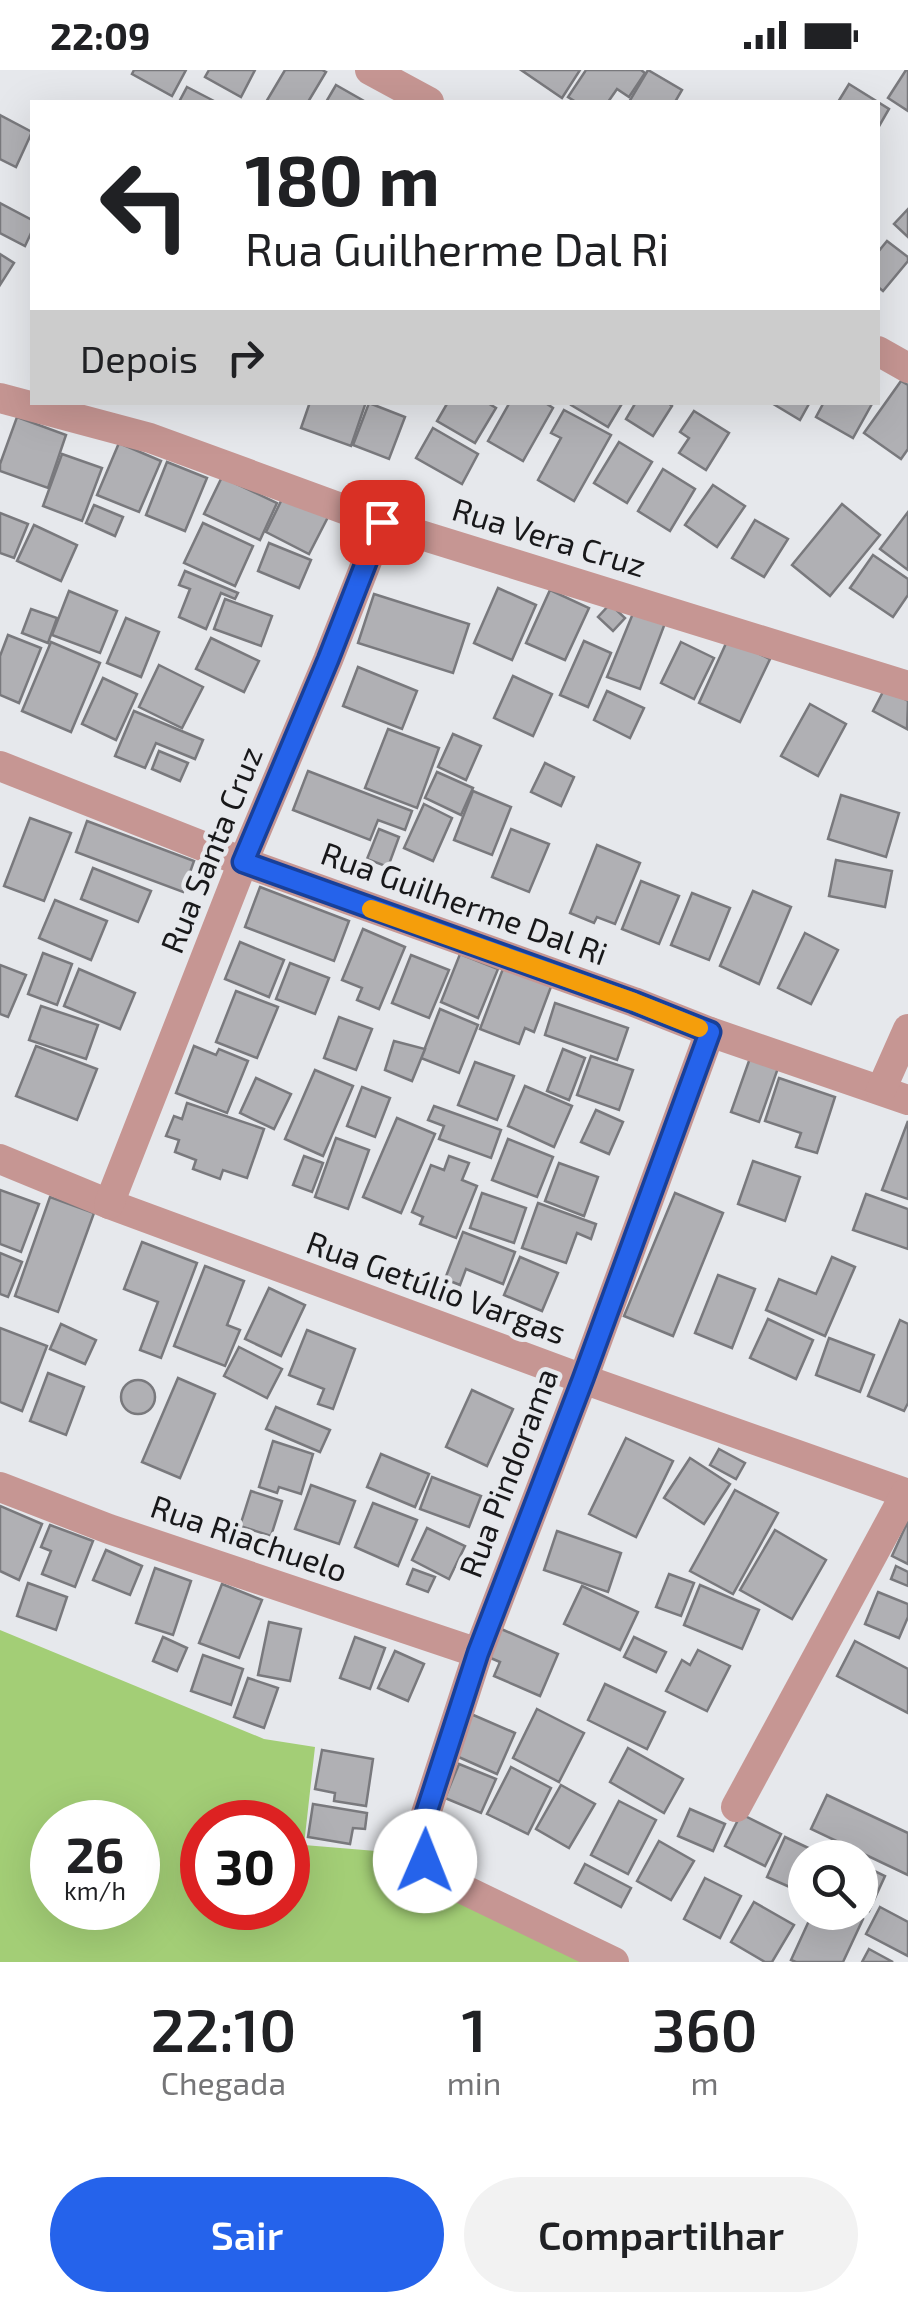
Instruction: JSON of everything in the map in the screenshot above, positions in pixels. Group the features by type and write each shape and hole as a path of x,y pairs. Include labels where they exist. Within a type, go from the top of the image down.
{"street":[{"path":"370,70 425,100"},
{"path":"880,352 908,368"},
{"name":"Rua Vera Cruz","path":"0,398 150,438 382,522 908,686"},
{"name":"Rua Santa Cruz","path":"109,1204 382,522"},
{"name":"Rua Guilherme Dal Ri","path":"0,766 243,862 894,1095"},
{"path":"894,1095 908,1029"},
{"name":"Rua Pindorama","path":"614,1962 444,1880 425,1861 420,1832 478,1653 710,1032"},
{"name":"Rua Getúlio Vargas","path":"0,1159 109,1204 907,1494"},
{"name":"Rua Riachuelo","path":"0,1487 109,1529 478,1653"},
{"path":"736,1807 907,1494"}],"green space":[{"path":"0,1630 264,1739 315,1747 309,1800 180,1800 180,1930 310,1930 310,1846 400,1853 424,1879 582,1962 0,1962"}],"building":[{"path":"134,70 186,70 172,96 132,74"},
{"path":"209,70 255,70 241,97 205,77"},
{"path":"285,70 326,72 309,100 267,100"},
{"path":"521,70 580,70 562,98"},
{"path":"586,70 645,73 629,97 617,89 609,100 568,97"},
{"path":"648,70 682,90 676,100 630,100"},
{"path":"908,70 908,111 888,98"},
{"path":"849,84 875,100 839,100"},
{"path":"336,85 362,100 327,100"},
{"path":"187,87 212,100 180,100"},
{"path":"880,103 889,109 880,125"},
{"path":"0,115 30,131 30,136 16,167 0,159"},
{"path":"0,203 30,219 25,246 0,233"},
{"path":"908,209 908,237 894,224"},
{"path":"887,241 908,257 883,291 880,289 880,250"},
{"path":"0,254 14,263 0,285"},
{"path":"901,381 908,385 908,449 901,459 864,433"},
{"path":"309,405 365,405 351,446 301,428"},
{"path":"368,405 405,417 389,459 353,445"},
{"path":"446,405 496,408 475,443 437,421"},
{"path":"508,405 553,408 523,461 488,441"},
{"path":"571,405 621,405 608,427"},
{"path":"634,405 672,406 653,436 626,419"},
{"path":"775,405 808,405 800,420"},
{"path":"822,405 871,405 853,438 816,417"},
{"path":"564,410 611,435 574,501 538,480 561,438 551,433"},
{"path":"694,411 729,433 706,470 679,453 689,438 680,432"},
{"path":"17,417 66,435 48,488 0,471"},
{"path":"433,428 478,454 462,484 416,458"},
{"path":"619,442 652,462 627,503 594,483"},
{"path":"119,443 161,461 139,512 97,495"},
{"path":"62,454 102,468 82,521 43,506"},
{"path":"167,462 207,478 185,531 146,515"},
{"path":"663,469 695,489 670,531 638,511"},
{"path":"222,477 277,503 260,540 204,514"},
{"path":"713,485 745,506 717,547 685,525"},
{"path":"284,495 328,517 309,554 266,532"},
{"path":"842,504 880,535 830,596 792,565"},
{"path":"94,505 123,517 115,536 86,523"},
{"path":"908,512 908,570 880,549"},
{"path":"0,513 28,524 14,558 0,553"},
{"path":"755,520 788,539 764,577 732,558"},
{"path":"203,523 253,546 235,586 184,563"},
{"path":"34,525 77,545 61,581 17,561"},
{"path":"269,543 311,560 299,588 258,571"},
{"path":"873,555 908,579 908,595 893,617 850,588"},
{"path":"185,571 238,593 235,599 221,593 206,629 179,617 190,589 179,585"},
{"path":"498,588 536,605 512,660 474,643"},
{"path":"550,590 589,608 565,660 526,643"},
{"path":"69,591 117,611 100,653 52,635"},
{"path":"374,594 469,624 453,673 358,643"},
{"path":"225,599 272,616 261,646 214,629"},
{"path":"610,604 625,618 613,631 598,617"},
{"path":"636,606 667,618 640,689 607,677"},
{"path":"31,609 57,618 48,643 22,633"},
{"path":"126,618 159,632 141,677 107,663"},
{"path":"8,635 41,648 19,703 0,695 0,656"},
{"path":"211,638 259,661 244,692 196,669"},
{"path":"728,639 770,659 740,722 699,703"},
{"path":"584,641 611,653 588,707 560,695"},
{"path":"51,642 100,663 71,732 22,711"},
{"path":"681,642 714,658 694,699 661,683"},
{"path":"159,665 203,687 182,728 139,707"},
{"path":"358,667 417,691 402,729 343,706"},
{"path":"513,676 552,694 533,736 494,718"},
{"path":"103,678 137,694 116,740 82,724"},
{"path":"885,688 908,701 907,729 873,711"},
{"path":"607,691 644,708 630,738 594,720"},
{"path":"810,704 846,724 818,776 781,756"},
{"path":"134,711 203,740 195,759 156,743 145,768 115,756"},
{"path":"388,729 439,748 417,808 365,788"},
{"path":"453,734 481,746 466,780 438,767"},
{"path":"159,751 188,763 180,781 152,769"},
{"path":"545,763 574,777 561,806 531,792"},
{"path":"308,771 412,811 405,830 378,820 370,840 293,810"},
{"path":"437,772 473,788 461,815 425,798"},
{"path":"473,791 511,807 492,855 454,840"},
{"path":"841,795 899,813 886,857 828,839"},
{"path":"424,804 452,818 433,861 404,848"},
{"path":"30,818 71,833 44,901 4,886"},
{"path":"87,821 194,861 183,892 76,852"},
{"path":"379,829 399,837 388,867 367,859"},
{"path":"511,829 549,844 529,892 492,877"},
{"path":"597,845 640,863 615,924 597,917 594,923 570,913"},
{"path":"836,860 892,871 885,907 829,896"},
{"path":"93,868 151,891 138,922 81,899"},
{"path":"641,881 679,896 659,944 622,929"},
{"path":"260,887 349,921 334,961 245,927"},
{"path":"753,891 791,907 759,984 720,966"},
{"path":"692,893 730,908 709,960 671,945"},
{"path":"55,900 107,921 91,960 39,938"},
{"path":"363,929 405,947 379,1009 357,1000 362,988 342,980"},
{"path":"805,933 838,950 811,1004 778,988"},
{"path":"240,942 284,960 269,997 225,979"},
{"path":"43,953 72,964 57,1005 28,994"},
{"path":"460,954 498,969 478,1018 441,1002"},
{"path":"411,955 449,970 429,1018 392,1003"},
{"path":"290,963 329,978 315,1014 276,999"},
{"path":"0,965 26,975 8,1017 0,1014"},
{"path":"504,966 552,984 534,1032 525,1028 519,1044 480,1029"},
{"path":"79,969 135,993 120,1029 64,1006"},
{"path":"236,991 278,1007 257,1058 216,1042"},
{"path":"555,1003 628,1028 617,1060 545,1035"},
{"path":"41,1006 98,1025 86,1059 29,1040"},
{"path":"440,1009 478,1025 459,1073 421,1058"},
{"path":"339,1017 372,1029 356,1070 324,1058"},
{"path":"394,1041 425,1049 412,1081 385,1070"},
{"path":"36,1046 97,1069 77,1120 16,1096"},
{"path":"194,1046 216,1055 219,1049 248,1061 227,1113 176,1093"},
{"path":"563,1049 585,1058 569,1100 547,1091"},
{"path":"591,1056 633,1070 619,1110 577,1095"},
{"path":"750,1058 778,1068 759,1122 731,1112"},
{"path":"475,1062 514,1076 497,1120 458,1105"},
{"path":"315,1070 353,1086 323,1156 285,1139"},
{"path":"256,1078 291,1094 274,1129 240,1113"},
{"path":"779,1078 835,1097 817,1153 796,1147 801,1133 765,1121"},
{"path":"525,1086 572,1106 554,1147 508,1126"},
{"path":"362,1087 390,1098 375,1137 347,1126"},
{"path":"187,1103 264,1129 247,1178 223,1170 220,1179 193,1169 196,1160 175,1152 179,1140 166,1136 174,1116 182,1119"},
{"path":"434,1106 501,1130 491,1158 439,1139 444,1126 428,1120"},
{"path":"596,1110 623,1122 609,1154 581,1142"},
{"path":"397,1118 435,1134 401,1213 363,1197"},
{"path":"908,1121 908,1199 882,1190"},
{"path":"336,1138 369,1150 348,1209 315,1197"},
{"path":"508,1139 553,1157 537,1197 492,1180"},
{"path":"304,1156 323,1163 312,1192 293,1185"},
{"path":"449,1156 469,1163 462,1180 477,1186 456,1238 420,1224 423,1217 412,1212 431,1165 444,1170"},
{"path":"753,1161 800,1177 785,1221 738,1204"},
{"path":"559,1163 598,1177 584,1216 545,1201"},
{"path":"0,1190 39,1204 21,1252 0,1244"},
{"path":"482,1193 526,1208 514,1243 470,1228"},
{"path":"675,1193 723,1213 673,1336 624,1316"},
{"path":"866,1194 908,1209 908,1249 853,1230"},
{"path":"50,1197 94,1213 58,1312 15,1296"},
{"path":"538,1203 596,1224 591,1239 577,1233 566,1263 522,1248"},
{"path":"463,1232 515,1252 503,1284 466,1269 460,1285 445,1279"},
{"path":"142,1242 197,1263 161,1358 140,1350 158,1302 124,1289"},
{"path":"0,1253 22,1262 8,1297 0,1294"},
{"path":"520,1257 558,1273 542,1311 504,1295"},
{"path":"832,1257 855,1267 825,1336 766,1310 779,1279 816,1294"},
{"path":"205,1266 244,1281 227,1325 240,1330 225,1366 174,1346"},
{"path":"718,1275 755,1289 732,1348 695,1333"},
{"path":"269,1288 305,1305 281,1356 245,1339"},
{"path":"768,1319 813,1340 796,1379 750,1358"},
{"path":"900,1320 908,1324 908,1403 904,1411 868,1396"},
{"path":"61,1324 96,1340 85,1364 50,1349"},
{"path":"0,1328 47,1346 22,1411 0,1402"},
{"path":"307,1330 355,1349 333,1409 318,1404 324,1389 289,1375"},
{"path":"829,1338 874,1355 860,1392 816,1375"},
{"path":"239,1347 282,1369 267,1398 224,1376"},
{"path":"48,1373 84,1387 66,1435 30,1421"},
{"path":"178,1378 215,1394 180,1478 142,1462"},
{"path":"138,1380 150,1385 155,1397 150,1409 138,1414 126,1409 121,1397 126,1385"},
{"path":"472,1390 513,1409 487,1466 446,1447"},
{"path":"276,1407 330,1430 320,1452 266,1429"},
{"path":"626,1438 673,1461 636,1537 589,1514"},
{"path":"273,1441 313,1454 301,1494 279,1487 277,1493 259,1487"},
{"path":"719,1449 745,1463 736,1479 710,1465"},
{"path":"381,1454 429,1474 415,1507 367,1487"},
{"path":"690,1458 730,1484 704,1524 664,1498"},
{"path":"432,1477 481,1496 469,1527 420,1509"},
{"path":"311,1485 355,1501 339,1544 295,1529"},
{"path":"735,1490 778,1513 733,1594 690,1571"},
{"path":"251,1491 282,1501 271,1536 240,1526"},
{"path":"373,1503 417,1520 398,1566 355,1547"},
{"path":"0,1506 42,1524 19,1580 0,1571"},
{"path":"908,1521 908,1564 892,1556"},
{"path":"50,1525 93,1541 75,1587 42,1574 51,1551 41,1547"},
{"path":"427,1528 465,1546 449,1579 412,1560"},
{"path":"775,1530 826,1560 792,1619 740,1590"},
{"path":"557,1531 621,1553 608,1592 544,1570"},
{"path":"106,1550 142,1566 130,1595 93,1580"},
{"path":"896,1566 908,1572 908,1586 891,1579"},
{"path":"155,1568 191,1581 173,1635 136,1623"},
{"path":"413,1569 435,1577 428,1592 407,1584"},
{"path":"669,1574 694,1583 681,1616 656,1607"},
{"path":"28,1583 67,1597 56,1630 17,1616"},
{"path":"222,1584 262,1600 239,1658 199,1643"},
{"path":"700,1585 759,1610 742,1649 684,1625"},
{"path":"582,1586 638,1612 620,1650 564,1624"},
{"path":"878,1592 908,1604 908,1617 899,1638 865,1624"},
{"path":"269,1622 301,1629 290,1681 258,1675"},
{"path":"499,1628 558,1654 540,1696 494,1676 500,1662 486,1656"},
{"path":"163,1637 187,1648 177,1671 153,1661"},
{"path":"355,1637 385,1648 370,1689 340,1678"},
{"path":"634,1637 666,1652 656,1672 624,1657"},
{"path":"855,1641 908,1669 908,1713 837,1676"},
{"path":"698,1650 730,1666 707,1711 666,1691 682,1660 690,1665"},
{"path":"395,1651 424,1664 408,1701 378,1688"},
{"path":"203,1655 243,1669 231,1705 191,1691"},
{"path":"248,1678 278,1688 264,1728 234,1717"},
{"path":"605,1684 665,1712 647,1749 588,1720"},
{"path":"537,1709 584,1733 559,1782 513,1758"},
{"path":"471,1714 515,1733 497,1774 454,1755"},
{"path":"628,1748 683,1779 664,1813 610,1782"},
{"path":"322,1750 373,1759 366,1806 334,1801 335,1793 315,1789"},
{"path":"459,1764 496,1779 481,1813 445,1798"},
{"path":"511,1767 551,1788 528,1834 487,1814"},
{"path":"561,1785 595,1804 569,1848 536,1829"},
{"path":"827,1795 908,1833 908,1875 878,1861 878,1840 834,1840 811,1829"},
{"path":"619,1801 656,1820 628,1874 591,1855"},
{"path":"313,1804 367,1813 365,1829 353,1828 350,1844 310,1837"},
{"path":"690,1809 725,1824 713,1851 678,1836"},
{"path":"741,1814 781,1834 765,1866 725,1846"},
{"path":"785,1837 791,1840 788,1840 788,1886 767,1877"},
{"path":"659,1841 694,1861 671,1900 637,1881"},
{"path":"585,1864 631,1888 621,1907 575,1883"},
{"path":"878,1873 885,1876 878,1891"},
{"path":"705,1878 741,1896 720,1938 684,1919"},
{"path":"754,1902 788,1922 791,1930 772,1962 765,1962 731,1942"},
{"path":"880,1907 908,1922 908,1956 866,1934 868,1930 878,1930"},
{"path":"805,1930 858,1930 843,1962 791,1960"},
{"path":"869,1949 893,1962 862,1962"}],"slow traffic":[{"path":"371,909 699,1028"}],"route":[{"path":"382,522 243,862 710,1032 478,1653 420,1832 425,1861"}]}
